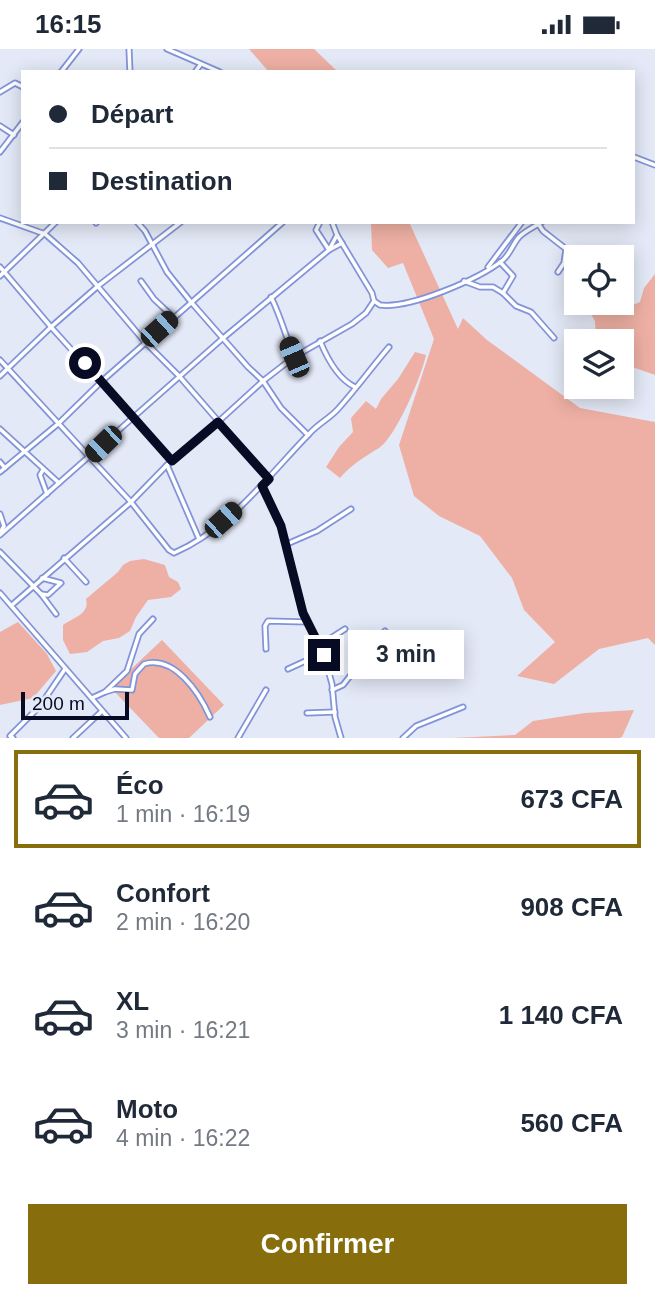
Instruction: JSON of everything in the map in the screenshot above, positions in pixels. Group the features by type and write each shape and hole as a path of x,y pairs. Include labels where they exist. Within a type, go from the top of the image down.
{"street":[{"path":"63,70 79,49"},
{"path":"129,49 130,70"},
{"path":"167,49 215,70"},
{"path":"196,70 201,64"},
{"path":"0,92 15,83 21,86"},
{"path":"0,152 21,125"},
{"path":"0,126 13,135"},
{"path":"635,157 655,165"},
{"path":"0,218 45,234 78,263 145,342 179,376 269,479"},
{"path":"0,276 54,224"},
{"path":"139,224 167,272 191,302 222,339 263,380 281,408 308,435"},
{"path":"0,376 97,286 179,224"},
{"path":"0,472 59,423 145,342 280,224"},
{"path":"319,224 316,230 330,250"},
{"path":"333,224 374,300 380,305 400,305 432,296 464,281 500,262 522,234 538,224"},
{"path":"485,270 520,224"},
{"path":"540,224 543,231 566,249 564,263 558,272"},
{"path":"330,250 337,235"},
{"path":"0,535 271,297 342,243"},
{"path":"500,262 513,276 503,293"},
{"path":"0,267 172,461"},
{"path":"141,281 154,299 173,317"},
{"path":"464,281 480,287 494,287 516,306 531,312 554,338"},
{"path":"271,297 294,357"},
{"path":"12,605 131,502 167,465 263,380 294,357 366,313 374,300"},
{"path":"320,341 346,383 355,387"},
{"path":"0,360 131,502 172,552 199,539 262,486 308,435 332,415 389,347"},
{"path":"0,429 59,483"},
{"path":"0,462 5,468"},
{"path":"167,465 199,539"},
{"path":"43,470 40,475 47,494"},
{"path":"262,486 287,544 299,599 323,653 341,738"},
{"path":"287,544 317,531 351,509"},
{"path":"0,514 4,526 0,535"},
{"path":"0,552 33,585 56,614"},
{"path":"64,558 86,582"},
{"path":"41,594 48,595 61,583 42,578"},
{"path":"0,593 126,738"},
{"path":"105,692 128,670 139,634 153,619"},
{"path":"266,649 265,626 269,620 308,622"},
{"path":"320,645 345,629"},
{"path":"332,690 343,685 354,671 356,660 385,631"},
{"path":"288,669 323,653"},
{"path":"92,698 115,689 132,690 135,674 144,664 163,663 182,677 203,701 210,717"},
{"path":"13,738 10,736 40,706 65,669"},
{"path":"238,738 266,690"},
{"path":"403,738 416,726 463,707"},
{"path":"73,738 102,711"},
{"path":"307,713 335,712"}],"shaded area":[{"path":"249,49 314,49 336,70 267,70"},
{"path":"371,224 410,224 458,329 463,318 487,340 564,396 564,399 580,408 655,422 655,645 648,638 599,649 554,684 517,676 555,642 524,610 512,578 480,536 439,516 414,496 399,445 434,339 403,263 388,268 372,250"},
{"path":"655,274 655,375 634,368 634,329 595,329 591,315 634,315 634,304 640,302 644,288"},
{"path":"415,352 426,355 424,364 393,432 386,442 353,465 340,478 326,467 353,432 351,418 366,401 376,409"},
{"path":"144,559 165,565 169,577 178,582 181,589 171,597 148,600 130,631 119,638 103,641 87,652 70,654 63,640 63,625 83,612 86,599 123,565"},
{"path":"18,622 47,654 56,671 33,698 0,705 0,632"},
{"path":"162,640 224,705 189,738 159,738 111,688"},
{"path":"634,710 622,737 619,738 453,738 515,735 533,721 585,713"}],"route":[{"path":"85,363 172,461 218,422 269,479 262,486 287,544 303,613 324,655"}]}
